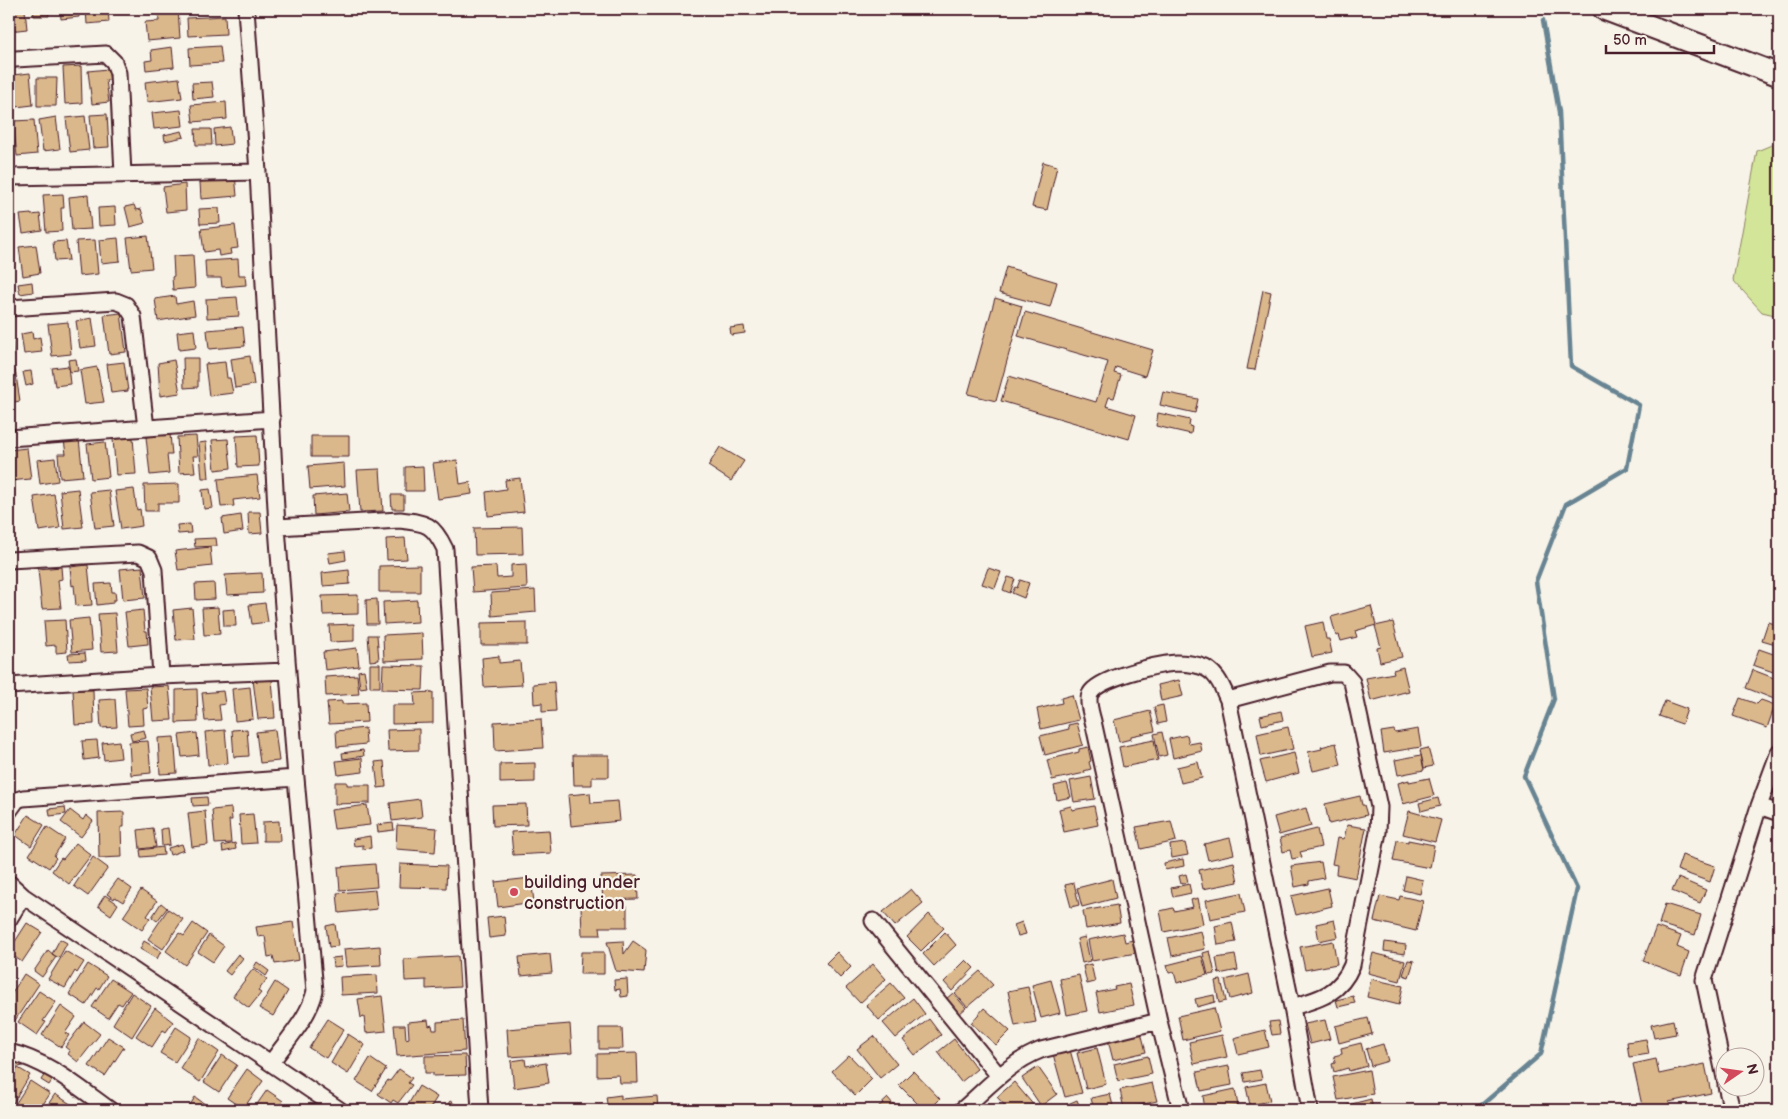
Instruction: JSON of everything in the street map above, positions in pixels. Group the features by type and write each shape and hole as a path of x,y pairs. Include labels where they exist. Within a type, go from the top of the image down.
{"street":[{"path":"246,9 258,172 277,527 296,778 315,991 309,1008 271,1062"},
{"path":"1604,9 1779,75"},
{"path":"9,61 106,54 114,62 118,73 123,174"},
{"path":"9,177 258,172"},
{"path":"9,308 116,301 126,305 133,316 146,428"},
{"path":"9,438 272,419"},
{"path":"277,527 400,520 420,522 436,531 444,549 480,1110"},
{"path":"9,560 138,553 149,558 154,570 161,676"},
{"path":"1181,1110 1159,1020 1089,699 1091,693 1103,683 1148,668 1176,663 1201,666 1219,679 1228,700 1292,1007 1310,1110"},
{"path":"9,686 161,676 288,671"},
{"path":"1228,700 1330,672 1344,674 1352,682 1379,807 1377,842 1352,965 1348,976 1339,987 1320,999 1292,1007"},
{"path":"1718,1046 1704,980 1759,806 1779,752"},
{"path":"9,811 17,800 23,798 296,778"},
{"path":"1759,806 1779,814"},
{"path":"9,882 23,896 340,1110"},
{"path":"9,918 23,896"},
{"path":"873,922 999,1076"},
{"path":"962,1110 1020,1059 1041,1050 1159,1020"},
{"path":"9,1052 33,1059 52,1069 110,1110"},
{"path":"1729,1096 1732,1110"}],"green space":[{"path":"1779,142 1779,316 1762,312 1733,280 1757,151"}],"building":[{"path":"9,9 25,10 27,29 9,31"},
{"path":"33,9 48,9 49,16 34,16"},
{"path":"60,9 78,9 79,17 61,19"},
{"path":"86,9 108,9 109,22 87,24"},
{"path":"158,9 178,9 180,38 147,41 145,22 159,21"},
{"path":"225,16 226,34 188,36 187,18"},
{"path":"220,46 222,63 190,65 189,48"},
{"path":"172,47 174,67 146,70 145,61 152,60 151,50"},
{"path":"81,66 82,103 65,104 63,67"},
{"path":"108,69 110,80 106,80 109,102 92,104 88,71"},
{"path":"30,73 33,105 16,107 13,75"},
{"path":"37,78 57,78 56,106 37,106"},
{"path":"179,78 182,98 147,102 145,82"},
{"path":"212,82 214,97 193,99 192,83"},
{"path":"226,102 227,119 193,122 191,105"},
{"path":"181,110 183,126 154,129 152,113"},
{"path":"107,114 109,147 93,148 90,115"},
{"path":"85,116 89,150 70,152 66,118"},
{"path":"56,117 60,149 43,151 39,120"},
{"path":"34,120 37,154 17,156 13,121"},
{"path":"230,127 232,144 215,146 214,129"},
{"path":"195,129 211,129 212,145 196,145"},
{"path":"182,131 184,137 165,141 164,135"},
{"path":"1043,162 1057,166 1047,210 1032,207"},
{"path":"235,174 237,196 201,199 200,182 216,180"},
{"path":"185,184 186,210 166,212 163,187"},
{"path":"63,194 64,208 61,208 62,231 46,232 43,195"},
{"path":"88,195 91,229 72,230 69,197"},
{"path":"9,199 12,235 9,235"},
{"path":"134,205 136,210 141,209 145,223 130,227 125,207"},
{"path":"115,207 116,225 99,226 98,208"},
{"path":"219,208 220,223 200,224 199,209"},
{"path":"40,214 42,230 23,233 20,215"},
{"path":"235,225 238,248 230,249 231,254 219,256 218,250 204,252 201,229"},
{"path":"148,236 152,268 131,270 127,238"},
{"path":"118,238 120,261 101,263 99,240"},
{"path":"95,240 98,274 79,276 76,241"},
{"path":"66,241 69,260 55,261 53,242"},
{"path":"36,245 40,273 23,276 19,247"},
{"path":"193,255 195,288 173,290 173,256"},
{"path":"238,259 239,275 245,275 246,285 222,287 221,278 206,278 205,261"},
{"path":"1006,267 1057,282 1050,307 999,293"},
{"path":"32,282 33,292 20,294 18,284"},
{"path":"1263,290 1271,292 1255,370 1247,369"},
{"path":"175,296 176,304 193,301 195,315 158,321 155,299"},
{"path":"237,297 239,316 207,318 206,299"},
{"path":"995,298 1022,306 996,401 968,394"},
{"path":"1025,312 1153,350 1145,376 1116,367 1114,373 1121,375 1114,398 1109,397 1106,406 1136,415 1129,439 1001,401 1009,376 1096,402 1108,362 1018,336"},
{"path":"121,313 126,352 109,354 104,315"},
{"path":"92,318 96,346 80,348 76,321"},
{"path":"9,319 12,319 13,355 9,356"},
{"path":"68,322 71,354 52,356 48,324"},
{"path":"744,326 745,333 731,335 730,328"},
{"path":"243,327 245,346 209,349 207,330"},
{"path":"194,330 196,348 179,350 177,332"},
{"path":"32,332 33,339 40,337 42,352 24,354 21,334"},
{"path":"250,356 254,385 235,388 231,359"},
{"path":"183,358 198,358 198,387 184,388"},
{"path":"76,359 78,371 70,372 68,360"},
{"path":"174,360 180,393 160,396 158,363"},
{"path":"124,362 128,391 111,393 107,364"},
{"path":"225,362 227,378 230,378 233,393 209,396 205,364"},
{"path":"68,366 70,384 55,386 52,368"},
{"path":"97,367 104,402 85,404 80,370"},
{"path":"15,369 20,401 9,403 9,370"},
{"path":"31,371 33,384 26,386 23,372"},
{"path":"1163,392 1198,399 1195,413 1160,405"},
{"path":"1158,413 1190,420 1191,434 1156,426"},
{"path":"170,434 172,455 167,455 169,473 150,475 146,437"},
{"path":"257,435 259,466 238,467 236,436"},
{"path":"196,436 198,456 193,456 195,472 179,473 177,437"},
{"path":"311,436 349,436 349,457 311,457"},
{"path":"133,438 136,474 116,475 113,439"},
{"path":"79,439 83,476 60,478 58,454 66,454 64,440"},
{"path":"228,439 231,468 215,470 212,440"},
{"path":"105,442 109,477 91,479 87,444"},
{"path":"206,442 209,478 202,478 199,443"},
{"path":"720,447 744,461 731,481 708,466"},
{"path":"27,448 31,479 9,481 9,450"},
{"path":"55,458 58,481 40,484 37,460"},
{"path":"457,460 460,484 470,482 472,494 438,499 433,463"},
{"path":"344,463 345,486 310,489 308,466"},
{"path":"423,466 424,491 405,491 405,467"},
{"path":"380,469 383,511 360,512 357,470"},
{"path":"257,475 260,497 233,500 234,506 221,507 218,479"},
{"path":"520,478 524,512 488,516 486,492 506,489 505,480"},
{"path":"179,484 179,503 158,503 158,511 145,511 144,485"},
{"path":"78,489 83,527 64,529 60,491"},
{"path":"134,489 137,510 140,509 142,526 121,529 115,491"},
{"path":"210,489 213,508 204,509 202,490"},
{"path":"109,490 114,526 95,528 90,492"},
{"path":"347,493 349,512 314,515 313,496"},
{"path":"54,494 60,528 39,531 34,497"},
{"path":"391,495 404,495 404,509 392,509"},
{"path":"248,512 260,512 262,533 249,534"},
{"path":"241,515 243,531 224,534 222,518"},
{"path":"190,524 191,533 178,534 177,525"},
{"path":"522,527 523,554 475,555 474,528"},
{"path":"216,538 217,546 195,547 194,539"},
{"path":"405,538 407,559 387,560 386,539"},
{"path":"210,547 212,566 178,570 175,551"},
{"path":"345,551 346,560 330,563 328,553"},
{"path":"526,564 527,588 473,592 471,567 496,566 497,578 511,577 511,565"},
{"path":"88,565 92,605 76,606 70,567"},
{"path":"420,565 420,592 379,592 379,566"},
{"path":"61,567 62,579 58,580 61,608 42,609 38,569"},
{"path":"142,567 145,598 123,600 120,569"},
{"path":"988,568 1001,572 995,588 982,584"},
{"path":"349,570 350,584 323,586 322,573"},
{"path":"262,573 263,593 227,595 225,575"},
{"path":"1008,577 1015,579 1010,593 1003,590"},
{"path":"1020,580 1029,583 1024,598 1012,593 1015,587 1017,588"},
{"path":"111,583 112,592 115,592 116,600 113,600 113,603 97,605 95,584"},
{"path":"214,583 215,599 196,600 195,584"},
{"path":"535,590 536,612 492,616 491,593"},
{"path":"358,595 358,614 323,615 322,596"},
{"path":"377,599 378,624 367,624 366,600"},
{"path":"417,600 418,622 384,624 383,602"},
{"path":"265,603 268,622 252,624 249,605"},
{"path":"1371,606 1376,625 1355,631 1357,637 1341,641 1339,635 1336,636 1331,617"},
{"path":"218,607 220,634 204,635 202,608"},
{"path":"192,608 195,639 176,640 173,610"},
{"path":"235,609 236,626 224,626 223,610"},
{"path":"143,610 148,644 129,646 125,612"},
{"path":"115,613 118,651 101,652 98,614"},
{"path":"89,618 92,650 72,652 69,620"},
{"path":"65,620 67,652 56,653 56,645 46,646 44,621"},
{"path":"527,622 527,645 481,645 481,623"},
{"path":"1323,622 1326,639 1329,639 1332,653 1312,657 1305,626"},
{"path":"1393,622 1402,657 1380,662 1377,648 1381,647 1375,626"},
{"path":"1768,622 1779,625 1779,645 1762,640"},
{"path":"354,624 354,641 330,642 329,625"},
{"path":"422,633 423,659 384,661 383,635"},
{"path":"368,635 377,635 379,660 370,661"},
{"path":"357,648 359,666 325,670 323,652"},
{"path":"1759,649 1779,656 1779,674 1753,665"},
{"path":"85,653 86,660 69,661 68,654"},
{"path":"499,656 499,663 520,661 522,685 484,687 482,658"},
{"path":"370,664 380,664 380,687 370,687"},
{"path":"383,665 424,666 423,690 382,689"},
{"path":"1403,667 1409,692 1371,701 1366,678 1394,673 1393,670"},
{"path":"364,670 367,687 360,688 358,671"},
{"path":"1753,670 1779,680 1774,699 1746,688"},
{"path":"357,675 359,694 326,696 325,677"},
{"path":"272,679 275,718 258,719 253,680"},
{"path":"1179,680 1183,696 1161,701 1158,685"},
{"path":"554,682 556,711 542,712 542,703 534,704 533,684"},
{"path":"169,686 172,720 153,721 150,687"},
{"path":"250,687 253,719 235,721 232,689"},
{"path":"146,688 148,708 143,709 144,725 128,726 125,689"},
{"path":"197,689 198,722 176,723 176,690"},
{"path":"73,690 93,690 94,724 75,725"},
{"path":"223,691 225,704 219,705 221,720 205,721 202,693"},
{"path":"433,692 433,723 392,724 392,705 415,705 414,693"},
{"path":"1072,695 1079,720 1041,729 1037,709 1062,703 1061,698"},
{"path":"1740,698 1757,704 1761,700 1775,705 1767,728 1733,716"},
{"path":"115,699 117,727 101,728 99,700"},
{"path":"342,701 342,704 366,703 367,722 329,724 327,702"},
{"path":"1665,701 1687,709 1682,724 1659,716"},
{"path":"1163,705 1166,722 1158,724 1154,707"},
{"path":"1150,711 1155,731 1131,736 1131,739 1119,742 1114,720"},
{"path":"1281,711 1283,720 1262,725 1260,716"},
{"path":"541,719 543,748 495,751 494,722"},
{"path":"1077,723 1083,745 1045,755 1040,736 1069,729 1068,725"},
{"path":"1288,727 1293,749 1261,756 1257,734"},
{"path":"365,728 366,744 337,747 336,731"},
{"path":"247,729 249,756 234,757 232,730"},
{"path":"419,729 419,750 388,751 387,730"},
{"path":"1418,729 1421,747 1384,753 1381,732 1394,730 1395,733"},
{"path":"144,730 146,738 132,741 130,733"},
{"path":"225,730 228,763 208,765 205,732"},
{"path":"275,730 279,761 260,763 256,732"},
{"path":"1162,732 1167,755 1159,757 1154,734"},
{"path":"197,733 199,755 182,757 179,735"},
{"path":"1187,735 1189,744 1200,742 1202,751 1173,758 1169,739"},
{"path":"174,737 177,773 160,774 158,738"},
{"path":"97,740 99,758 84,760 82,741"},
{"path":"1154,740 1158,760 1123,767 1119,747"},
{"path":"119,741 121,758 104,760 102,743"},
{"path":"148,741 151,773 131,775 129,742"},
{"path":"1336,743 1341,765 1313,771 1308,752"},
{"path":"1088,747 1091,769 1084,771 1085,773 1052,780 1047,760 1079,752 1079,749"},
{"path":"1428,748 1433,766 1424,768 1420,750"},
{"path":"363,750 364,756 343,759 342,753"},
{"path":"1294,753 1299,773 1266,782 1260,761"},
{"path":"573,755 609,755 609,777 592,777 592,785 574,785"},
{"path":"1421,755 1424,770 1398,775 1395,760"},
{"path":"362,758 363,772 338,775 336,761"},
{"path":"384,761 386,787 378,788 375,762"},
{"path":"1198,762 1202,778 1181,783 1177,767"},
{"path":"535,763 535,782 500,783 500,764"},
{"path":"1091,777 1095,799 1074,802 1070,781"},
{"path":"1429,778 1434,796 1403,804 1398,783"},
{"path":"335,782 347,782 347,785 370,785 370,803 335,804"},
{"path":"1067,783 1071,797 1057,800 1054,786"},
{"path":"590,793 591,803 618,801 620,821 571,826 568,795"},
{"path":"1360,796 1367,815 1329,824 1325,804"},
{"path":"207,797 208,805 193,806 192,798"},
{"path":"1438,798 1440,806 1421,811 1419,803"},
{"path":"420,799 422,817 392,821 390,803"},
{"path":"526,804 527,825 493,826 492,805"},
{"path":"367,805 370,825 334,829 331,810"},
{"path":"1071,806 1072,810 1094,806 1098,825 1064,832 1059,809"},
{"path":"65,807 66,814 50,816 49,809"},
{"path":"231,808 232,820 229,820 231,843 215,844 212,810"},
{"path":"1306,808 1311,826 1279,835 1274,817"},
{"path":"70,810 83,820 86,815 93,821 81,837 61,822"},
{"path":"205,811 208,845 192,847 188,813"},
{"path":"1409,811 1441,820 1435,842 1403,834"},
{"path":"124,812 124,827 121,827 122,857 99,858 98,813"},
{"path":"253,814 256,843 241,844 239,815"},
{"path":"28,815 44,825 31,846 15,835"},
{"path":"279,821 280,841 263,841 263,822"},
{"path":"1171,821 1176,841 1141,849 1136,827"},
{"path":"393,823 394,830 378,832 377,825"},
{"path":"397,825 437,828 435,852 396,849"},
{"path":"1347,825 1366,828 1356,878 1336,874 1337,865 1332,864 1337,838 1344,839"},
{"path":"47,827 65,839 49,868 29,855"},
{"path":"153,828 156,847 140,849 138,830"},
{"path":"168,828 170,845 162,846 161,829"},
{"path":"1317,829 1321,847 1300,852 1302,857 1292,859 1290,850 1283,852 1280,838"},
{"path":"549,830 551,853 513,855 511,832"},
{"path":"370,836 371,848 363,849 363,845 354,846 353,839"},
{"path":"1230,838 1234,854 1208,860 1204,844"},
{"path":"1397,840 1434,845 1430,868 1393,861"},
{"path":"76,843 91,855 69,884 52,871 61,858 63,859"},
{"path":"235,843 236,849 223,852 222,846"},
{"path":"1185,843 1188,855 1172,858 1170,845"},
{"path":"182,844 184,850 170,855 168,848"},
{"path":"163,847 164,855 141,857 140,850"},
{"path":"1682,855 1715,866 1710,882 1677,870"},
{"path":"93,857 108,868 88,896 74,886"},
{"path":"1183,859 1184,866 1165,870 1164,863"},
{"path":"1234,862 1238,882 1203,889 1199,870"},
{"path":"1321,862 1324,878 1309,881 1309,884 1295,887 1291,866"},
{"path":"375,864 377,887 340,890 338,867"},
{"path":"400,864 447,866 446,888 399,887"},
{"path":"1186,874 1188,882 1181,884 1179,876"},
{"path":"637,875 638,899 603,900 601,876"},
{"path":"1406,876 1423,880 1420,894 1403,890"},
{"name":"building under construction","path":"531,878 534,902 498,907 495,882"},
{"path":"1678,878 1706,890 1700,903 1672,891"},
{"path":"118,879 132,889 123,902 107,894"},
{"path":"1112,879 1116,898 1082,907 1077,888"},
{"path":"1074,883 1079,905 1071,907 1065,885"},
{"path":"1189,884 1191,893 1173,897 1171,888"},
{"path":"1328,888 1332,906 1296,915 1291,896"},
{"path":"911,889 923,903 895,926 883,912"},
{"path":"141,890 157,901 147,916 150,918 142,930 123,917"},
{"path":"375,890 377,909 339,913 337,893"},
{"path":"1241,893 1245,912 1210,919 1206,900"},
{"path":"105,895 118,904 111,915 98,906"},
{"path":"1380,896 1399,900 1400,896 1423,901 1416,931 1374,921"},
{"path":"1198,898 1203,924 1164,932 1160,911 1173,908 1174,911 1193,907 1191,900"},
{"path":"161,903 167,908 157,921 152,917"},
{"path":"1665,904 1701,915 1695,935 1659,924"},
{"path":"581,905 627,905 627,927 600,927 601,935 582,935"},
{"path":"1117,905 1120,923 1086,929 1083,911"},
{"path":"168,909 183,919 163,949 148,939"},
{"path":"929,914 944,928 921,951 907,937"},
{"path":"504,916 506,936 489,938 487,918"},
{"path":"1334,920 1338,937 1319,941 1316,924"},
{"path":"293,922 299,960 275,964 273,956 268,957 265,936 258,937 256,927"},
{"path":"1022,922 1026,934 1018,936 1014,925"},
{"path":"1232,922 1236,942 1218,945 1215,926"},
{"path":"27,923 42,932 22,962 9,953 9,951"},
{"path":"193,923 207,933 185,965 166,951 179,933 184,936"},
{"path":"335,924 338,946 329,947 326,926"},
{"path":"1656,927 1681,936 1677,947 1689,952 1681,975 1643,961"},
{"path":"1201,931 1205,949 1172,956 1168,938"},
{"path":"945,932 956,945 934,966 923,954"},
{"path":"1123,933 1125,942 1133,940 1136,953 1092,961 1088,940"},
{"path":"209,935 224,946 213,962 198,952"},
{"path":"1085,937 1090,961 1082,963 1077,939"},
{"path":"60,939 67,943 59,958 52,954"},
{"path":"144,941 161,951 157,959 140,949"},
{"path":"623,941 624,954 633,941 646,950 644,973 616,971 607,942"},
{"path":"1333,941 1337,964 1305,970 1300,947"},
{"path":"1385,942 1406,945 1405,954 1384,951"},
{"path":"380,946 381,965 346,967 344,949"},
{"path":"48,950 56,957 42,977 34,971"},
{"path":"65,951 84,962 77,973 75,971 65,988 48,979"},
{"path":"1210,951 1215,974 1208,975 1203,953"},
{"path":"581,952 604,952 604,974 580,974"},
{"path":"837,952 851,967 840,978 826,963"},
{"path":"1373,953 1405,961 1400,981 1368,973"},
{"path":"238,954 243,958 230,975 225,971"},
{"path":"550,954 552,973 521,976 519,957"},
{"path":"1235,955 1238,970 1219,974 1216,958"},
{"path":"458,956 460,987 426,989 426,980 405,981 404,959"},
{"path":"1202,956 1207,975 1177,983 1174,972 1169,973 1167,965"},
{"path":"341,957 342,966 333,967 332,958"},
{"path":"966,960 974,968 952,991 944,982"},
{"path":"1408,960 1414,961 1409,977 1403,975"},
{"path":"257,962 269,971 266,976 254,967"},
{"path":"88,964 107,976 86,1005 69,994"},
{"path":"873,964 886,979 860,1003 846,988"},
{"path":"1091,964 1095,982 1087,984 1083,966"},
{"path":"253,969 267,979 258,991 261,993 249,1008 233,996"},
{"path":"980,971 993,985 967,1007 955,993"},
{"path":"24,974 39,984 12,1025 9,1022 9,998"},
{"path":"1249,974 1253,993 1230,999 1225,980"},
{"path":"377,975 378,993 341,995 340,977"},
{"path":"1079,975 1087,1011 1067,1015 1060,979"},
{"path":"111,979 131,992 122,1005 118,1003 108,1018 92,1007"},
{"path":"627,979 628,996 621,997 620,989 615,990 614,980"},
{"path":"1371,979 1403,986 1399,1005 1367,997"},
{"path":"1051,980 1060,1013 1041,1018 1032,985"},
{"path":"1221,980 1226,1001 1219,1003 1215,981"},
{"path":"275,982 288,991 273,1016 259,1008"},
{"path":"891,983 904,998 879,1020 866,1005"},
{"path":"1129,984 1134,1005 1100,1012 1096,993"},
{"path":"1028,987 1036,1022 1015,1026 1008,991"},
{"path":"39,991 56,1002 43,1021 46,1022 37,1035 18,1022"},
{"path":"132,993 151,1006 132,1037 113,1024"},
{"path":"953,993 966,1008 959,1014 946,999"},
{"path":"1214,995 1215,1002 1197,1007 1195,999"},
{"path":"382,996 386,1031 366,1033 364,1017 361,1018 358,999"},
{"path":"1353,996 1355,1003 1338,1007 1336,1000"},
{"path":"913,998 925,1014 896,1038 883,1023"},
{"path":"61,1006 76,1017 65,1033 69,1035 61,1047 42,1035"},
{"path":"155,1008 173,1022 166,1032 163,1030 152,1047 136,1036"},
{"path":"984,1008 1010,1031 996,1045 971,1023"},
{"path":"1214,1008 1220,1031 1183,1040 1178,1016"},
{"path":"1368,1018 1372,1034 1339,1043 1335,1026"},
{"path":"328,1019 344,1029 326,1058 309,1048"},
{"path":"929,1019 941,1035 915,1055 903,1040"},
{"path":"428,1020 429,1026 432,1025 433,1030 437,1030 437,1022 463,1020 465,1051 397,1056 394,1025 405,1025 406,1039 409,1038 408,1022"},
{"path":"1325,1020 1330,1039 1310,1044 1305,1024"},
{"path":"1673,1020 1676,1034 1654,1038 1651,1025"},
{"path":"1278,1021 1280,1034 1272,1035 1269,1022"},
{"path":"84,1022 100,1034 78,1062 68,1054 70,1051 65,1047"},
{"path":"570,1024 572,1053 509,1057 507,1029"},
{"path":"176,1027 191,1037 175,1062 160,1053"},
{"path":"599,1028 622,1028 623,1049 599,1049"},
{"path":"1265,1030 1269,1047 1238,1054 1234,1038"},
{"path":"1141,1032 1146,1052 1113,1060 1108,1040"},
{"path":"348,1034 365,1045 348,1074 331,1063"},
{"path":"1222,1035 1227,1057 1194,1064 1189,1042"},
{"path":"874,1036 897,1064 880,1078 857,1049"},
{"path":"108,1037 124,1047 105,1076 89,1066"},
{"path":"199,1038 219,1052 200,1082 180,1068"},
{"path":"954,1039 977,1069 961,1082 938,1052"},
{"path":"1646,1039 1649,1054 1629,1057 1627,1042"},
{"path":"1361,1043 1367,1066 1349,1071 1348,1068 1334,1072 1332,1064 1335,1063 1334,1056 1342,1054 1341,1048"},
{"path":"1383,1044 1388,1061 1371,1066 1366,1049"},
{"path":"1097,1048 1106,1084 1086,1089 1077,1053"},
{"path":"1070,1050 1082,1093 1065,1097 1053,1054"},
{"path":"637,1053 638,1083 620,1083 619,1075 597,1076 597,1054"},
{"path":"222,1055 237,1065 219,1092 204,1082"},
{"path":"465,1055 466,1075 433,1076 433,1073 425,1073 425,1056"},
{"path":"849,1055 872,1079 855,1096 832,1071"},
{"path":"1148,1056 1152,1074 1118,1081 1114,1064"},
{"path":"370,1058 386,1069 372,1091 356,1081"},
{"path":"22,1059 23,1066 9,1069 9,1061"},
{"path":"525,1059 526,1066 546,1063 549,1083 514,1088 511,1061"},
{"path":"1656,1059 1659,1074 1705,1064 1711,1093 1669,1102 1670,1110 1643,1110 1633,1064"},
{"path":"1229,1066 1232,1085 1201,1091 1197,1072"},
{"path":"1038,1067 1057,1094 1041,1106 1022,1078"},
{"path":"18,1068 30,1075 12,1105 9,1103 9,1071 14,1073"},
{"path":"247,1069 263,1081 243,1109 227,1098"},
{"path":"399,1069 412,1078 408,1083 412,1085 398,1103 393,1100 391,1103 378,1094"},
{"path":"1260,1070 1262,1079 1245,1082 1243,1073"},
{"path":"1369,1070 1373,1094 1338,1100 1333,1077"},
{"path":"913,1071 940,1099 929,1110 924,1110 899,1085"},
{"path":"45,1074 53,1079 49,1085 41,1080"},
{"path":"30,1081 50,1094 39,1110 21,1110 14,1106"},
{"path":"1014,1082 1036,1108 1033,1110 1009,1110 997,1097"},
{"path":"1152,1083 1157,1101 1124,1109 1120,1090"},
{"path":"1266,1083 1270,1101 1250,1105 1246,1087"},
{"path":"419,1086 437,1097 429,1110 405,1110"},
{"path":"1235,1089 1238,1106 1205,1110 1203,1096"},
{"path":"267,1090 283,1101 277,1110 253,1110"},
{"path":"55,1094 72,1105 69,1110 47,1110 49,1108 47,1106"},
{"path":"1110,1094 1114,1110 1094,1110 1091,1098"},
{"path":"621,1095 621,1099 657,1096 658,1110 608,1110 606,1097"},
{"path":"195,1097 209,1107 207,1110 187,1110"},
{"path":"888,1098 898,1110 875,1110"},
{"path":"1371,1099 1373,1110 1337,1110 1336,1108"},
{"path":"1077,1100 1081,1110 1060,1110 1059,1108"},
{"path":"450,1101 464,1110 444,1110"},
{"path":"1158,1104 1160,1110 1138,1110 1146,1108"}],"waterway":[{"path":"1476,1110 1541,1054 1577,889 1524,776 1554,699 1536,581 1566,504 1627,468 1639,405 1571,366 1559,112 1543,20"}],"place":[{"name":"building under construction","path":"514,892"}]}
